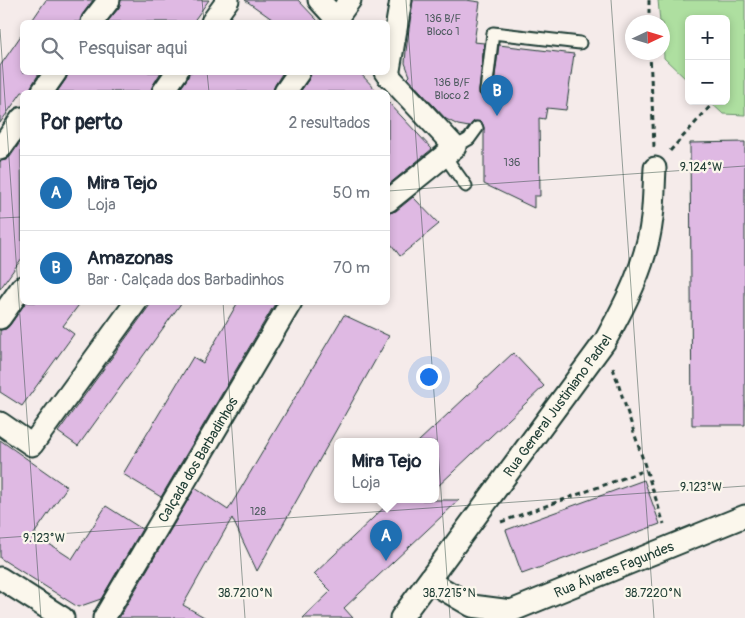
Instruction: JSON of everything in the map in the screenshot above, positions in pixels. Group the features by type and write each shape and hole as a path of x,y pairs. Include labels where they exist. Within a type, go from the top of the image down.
{"street":[{"path":"94,20 109,0"},
{"path":"213,20 228,0"},
{"path":"320,0 335,20"},
{"path":"337,20 350,0"},
{"path":"390,58 401,0"},
{"path":"43,90 54,75"},
{"path":"164,90 175,75"},
{"path":"286,90 297,75"},
{"path":"388,75 450,151 390,199"},
{"path":"0,149 20,123"},
{"name":"Rua General Justiniano Padrel","path":"400,618 605,342 624,308 641,266 652,220 655,168"},
{"path":"0,318 20,290"},
{"path":"0,422 32,445 134,305"},
{"name":"Calçada dos Barbadinhos","path":"104,618 289,305"},
{"name":"Rua Álvares Fagundes","path":"429,581 472,606 511,611 745,516"},
{"path":"0,578 63,618"}],"lane":[{"path":"486,91 493,33 580,43"},
{"path":"466,186 452,165 450,151 469,139 477,128"}],"path":[{"path":"649,0 649,15"},
{"path":"650,60 655,168"},
{"path":"655,168 711,105"},
{"path":"605,342 671,547"},
{"path":"499,523 646,470"}],"green space":[{"path":"658,0 745,0 745,115 723,114 713,105 730,105 730,15 685,15 685,78 666,60 670,60 670,15 659,15"}],"building":[{"path":"46,0 93,0 81,20 32,20"},
{"path":"121,0 209,0 194,20 109,20 119,8"},
{"path":"245,0 298,0 317,20 273,20"},
{"path":"413,0 466,0 480,2 474,42 484,43 479,94 485,98 489,98 493,92 499,45 574,54 566,110 547,108 545,119 539,118 540,196 534,196 534,208 484,184 484,128 482,122 474,121 469,127 458,125 446,119 408,78 410,76 405,63"},
{"path":"20,37 20,75 38,75 31,90 20,90 20,95 0,123 0,66"},
{"path":"67,75 159,75 152,90 58,90"},
{"path":"188,75 281,75 274,90 179,90"},
{"path":"310,75 362,75 376,90 301,90"},
{"path":"390,104 432,149 390,183"},
{"path":"20,142 20,261 0,289 0,161 10,157"},
{"path":"745,142 745,425 692,425 690,143"},
{"path":"413,197 439,224 400,256 390,243 390,212 396,211"},
{"path":"24,305 79,305 63,326 74,334 22,406 0,392 0,330 6,329"},
{"path":"150,305 180,305 78,446 58,432"},
{"path":"236,305 274,305 161,497 123,474 193,357 203,363"},
{"path":"344,315 389,336 257,571 232,518 183,605 206,618 119,618 195,488 228,510"},
{"path":"513,353 544,386 439,485 439,438 422,438"},
{"path":"0,440 67,487 34,534 72,559 106,506 142,529 101,599 78,607 0,558"},
{"path":"644,480 660,524 522,574 506,530"},
{"path":"439,500 459,500 344,608 353,618 303,618 331,591 314,574 389,503 439,503"}],"place":[{"name":"Amazonas","path":"497,116"},
{"name":"Mira Tejo","path":"386,561"}]}
